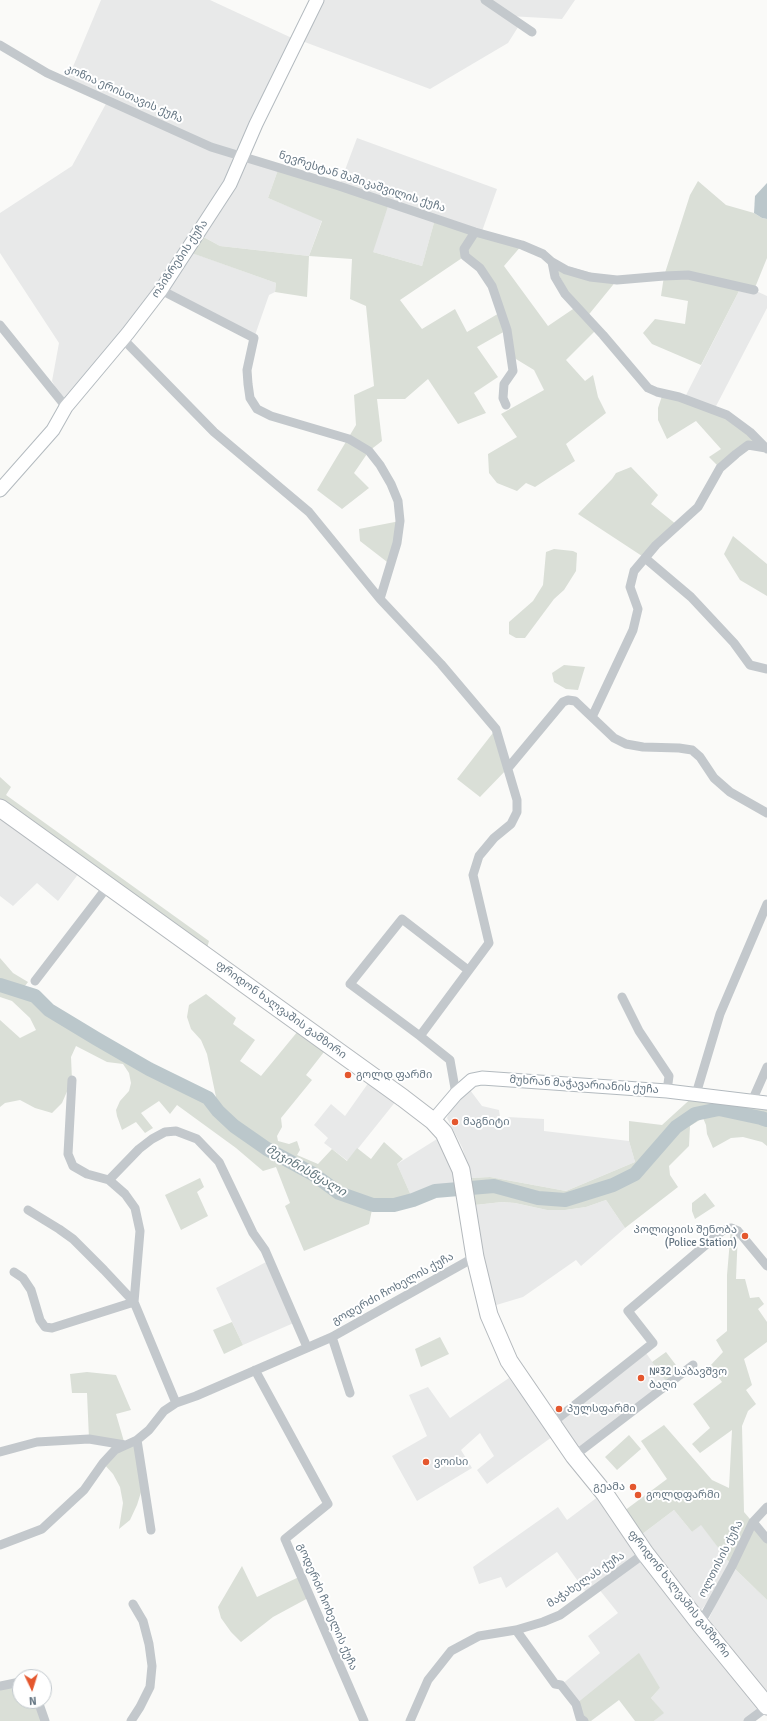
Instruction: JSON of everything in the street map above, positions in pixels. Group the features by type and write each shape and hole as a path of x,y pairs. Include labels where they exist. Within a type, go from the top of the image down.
{"highway":[{"name":"ფრიდონ ხალვაშის გამზირი","path":"0,808 403,1098 433,1121 444,1133 461,1170 475,1257 489,1315 509,1361 574,1456 605,1494 645,1554 767,1706"}],"street":[{"name":"ოპიზრების ქუჩა","path":"0,490 53,430 66,407 123,339 161,290 230,184 256,124 317,0"},
{"path":"484,0 532,32"},
{"name":"კოწია ერისთავის ქუჩა","path":"0,45 47,73 211,147 241,156"},
{"name":"ნევრესტან შაშიკაშვილის ქუჩა","path":"241,156 339,186 475,232 522,245 543,254 552,262 566,270 590,278 617,280 688,275 754,290"},
{"path":"475,232 464,249 465,256 480,268 492,286 507,330 513,371 504,384 503,398 506,405"},
{"path":"552,262 555,277 565,294 603,335 648,388 727,415 750,432 766,448"},
{"path":"161,290 254,338 247,370 250,398 257,409 271,416 349,439 369,451 380,465 391,484 398,501 400,521 397,543 380,599"},
{"path":"0,325 66,407"},
{"path":"123,339 214,432 309,512 380,599 441,664 496,729 517,800 517,812 511,824 494,838 479,856 473,875 489,943 420,1036"},
{"path":"592,717 633,630 638,609 630,587 634,571 656,545 698,507 720,468 748,446 766,448"},
{"path":"645,558 691,597 734,643 750,665 767,669"},
{"path":"508,768 563,702 568,700 575,701 614,738 626,744 643,747 679,748 692,750 700,757 714,778 730,792 767,813"},
{"path":"35,981 108,886"},
{"path":"696,1094 720,1014 767,904"},
{"path":"456,1094 450,1060 350,984 402,919 468,970"},
{"path":"622,997 640,1031 669,1076 667,1091"},
{"path":"752,1101 767,1067"},
{"name":"მუხრან მაჭავარიანის ქუჩა","path":"433,1121 456,1094 472,1080 482,1078 667,1091 767,1104"},
{"path":"72,1080 68,1154 73,1166 87,1174 109,1180 125,1194 135,1208 140,1231 134,1302"},
{"path":"109,1180 139,1149 152,1139 165,1132 176,1131 197,1139 219,1162 253,1233 265,1250 307,1347"},
{"path":"28,1210 73,1239 134,1302 176,1403"},
{"path":"552,1423 653,1343 628,1311 722,1231 731,1228 738,1228 767,1266"},
{"name":"გოდერძი ჩოხელის ქუჩა","path":"0,1545 42,1528 84,1490 103,1463 115,1450 137,1440 149,1430 164,1411 176,1403 196,1396 332,1337 475,1257"},
{"path":"14,1272 23,1278 32,1290 40,1320 45,1327 52,1328 134,1302"},
{"path":"332,1337 350,1393"},
{"path":"574,1456 693,1366"},
{"name":"გოდერძი ჩოხელის ქუჩა","path":"256,1370 328,1504 285,1539 364,1721"},
{"path":"0,1452 37,1442 90,1439 125,1446"},
{"path":"137,1440 151,1530"},
{"name":"ოლთისის ქუჩა","path":"700,1624 732,1566 753,1522 767,1507"},
{"path":"753,1522 767,1540"},
{"name":"მაჭახელას ქუჩა","path":"410,1721 428,1680 451,1651 479,1636 516,1630 560,1615 645,1554"},
{"path":"131,1721 150,1687 152,1666 149,1644 143,1621 133,1604"},
{"path":"516,1630 555,1684 561,1684 576,1704 580,1718 584,1721"},
{"path":"0,1686 12,1684"},
{"path":"748,1721 767,1706"},
{"path":"41,1709 45,1721"}],"shaded area":[{"path":"101,0 210,0 294,39 241,156 279,167 268,198 322,220 309,256 220,246 198,234 187,251 276,283 275,292 269,295 254,338 161,290 66,407 52,381 59,343 0,253 0,213 72,166 108,100 67,81"},
{"path":"324,0 575,0 562,19 509,16 520,24 508,43 430,89 302,41"},
{"path":"357,138 497,189 481,234 435,219 422,266 373,252 339,186"},
{"path":"279,167 389,203 373,252 422,266 435,219 522,245 504,266 548,326 576,307 552,262 617,280 586,318 597,329 566,360 585,381 593,375 598,397 606,413 566,444 575,461 535,487 526,483 517,491 497,483 489,473 488,454 517,437 501,414 544,390 534,370 511,356 507,330 477,347 498,377 474,393 486,413 458,424 428,379 405,399 377,399 382,441 369,451 354,473 369,488 342,509 317,490 356,425 354,395 374,386 366,306 350,299 352,259 309,256 322,221 268,198","holes":["465,256 492,286 501,312 467,332 455,309 422,329 400,300"]},
{"path":"698,181 726,205 754,213 767,219 767,258 754,290 741,287 701,365 652,344 643,333 655,319 685,324 688,301 661,296 664,276 690,195"},
{"path":"767,183 767,219 754,213 755,196"},
{"path":"198,234 220,246 309,256 307,297 275,292 276,283 186,251"},
{"path":"741,287 754,290 767,296 767,308 714,410 684,399"},
{"path":"663,393 727,415 760,443 748,446 720,468 709,457 721,449 696,421 667,439 658,420 658,408"},
{"path":"631,467 658,495 651,504 677,525 645,558 578,514 616,473"},
{"path":"400,521 391,565 360,541 359,529"},
{"path":"733,536 767,564 767,596 740,580 724,554"},
{"path":"554,549 573,551 577,553 576,571 564,590 554,599 525,638 516,638 509,634 509,622 533,601 543,585 546,552"},
{"path":"564,665 585,667 578,690 566,689 554,682 552,673"},
{"path":"496,729 508,768 480,797 457,779"},
{"path":"0,777 11,787 6,795 209,941 207,948 0,799"},
{"path":"0,817 79,873 58,901 37,883 13,906 0,896"},
{"path":"0,958 13,973 28,982 21,991 35,996 49,1010 149,1069 208,1098 216,1097 207,1054 201,1040 191,1029 187,1017 189,1005 206,994 236,1018 233,1024 255,1040 240,1061 261,1076 298,1031 324,1052 306,1075 312,1080 281,1118 282,1127 277,1136 278,1141 289,1144 297,1141 300,1150 297,1155 318,1164 332,1149 347,1161 357,1148 371,1159 384,1142 403,1159 397,1164 413,1200 394,1205 373,1205 369,1224 304,1251 285,1206 290,1203 276,1167 263,1171 236,1148 177,1105 170,1114 159,1101 141,1113 153,1128 145,1133 136,1122 122,1130 116,1110 120,1101 129,1091 131,1083 129,1073 123,1064 107,1062 76,1046 71,1057 72,1080 62,1103 52,1113 35,1108 20,1100 5,1103 0,1107 0,1020 20,1038 36,1030 30,1018 12,1001 0,997"},
{"path":"369,1082 396,1101 348,1161 324,1143 328,1138 314,1125 331,1104 345,1116"},
{"path":"470,1090 482,1106 499,1110 501,1124 507,1117 544,1119 544,1131 629,1141 635,1162 566,1191 490,1177 472,1178 462,1147 447,1118 452,1104"},
{"path":"696,1094 767,1103 767,1146 762,1142 743,1137 731,1138 713,1148 707,1134 706,1125 703,1118 690,1126 689,1146 669,1166 670,1175 678,1187 625,1228 606,1200 586,1207 565,1210 547,1210 515,1203 502,1202 475,1205 472,1178 490,1177 566,1191 635,1162 629,1141 629,1121 662,1125"},
{"path":"437,1139 451,1162 455,1189 435,1191 413,1200 397,1164"},
{"path":"200,1178 204,1187 197,1192 208,1216 181,1230 165,1195"},
{"path":"705,1193 715,1206 695,1219 692,1211 692,1203"},
{"path":"606,1200 625,1228 581,1266 576,1260 523,1297 493,1306 475,1205 502,1202 515,1203 547,1210 565,1210 586,1207"},
{"path":"731,1228 738,1231 736,1279 745,1279 750,1298 759,1297 764,1304 758,1309 767,1322 767,1342 744,1359 752,1385 746,1390 756,1404 748,1411 742,1426 744,1512 767,1539 767,1600 732,1566 701,1525 692,1532 674,1510 641,1535 624,1511 667,1479 641,1441 664,1425 712,1480 729,1488 732,1430 700,1453 692,1444 710,1428 693,1404 722,1382 710,1366 723,1352 716,1340 727,1331 727,1275"},
{"path":"270,1260 296,1322 243,1345 216,1288"},
{"path":"232,1322 243,1345 224,1354 213,1330"},
{"path":"440,1337 449,1354 421,1367 415,1349"},
{"path":"666,1352 682,1373 668,1384 652,1362"},
{"path":"646,1353 666,1381 577,1451 559,1421"},
{"path":"87,1372 116,1375 131,1410 116,1414 125,1445 137,1440 144,1483 137,1505 130,1520 119,1529 123,1503 120,1487 113,1474 103,1463 124,1446 89,1439 87,1393 72,1393 70,1374"},
{"path":"509,1378 552,1437 487,1484 477,1470 494,1456 480,1433 461,1450 472,1468 417,1501 392,1456 427,1436 409,1395 428,1387 450,1418"},
{"path":"629,1435 641,1449 617,1470 605,1457"},
{"path":"599,1496 641,1559 763,1707 744,1721 654,1721 663,1713 651,1698 660,1688 576,1704 561,1685 600,1653 588,1636 618,1613 598,1588 588,1595 557,1552 506,1588 501,1577 479,1584 473,1567 558,1507 567,1520"},
{"path":"674,1510 692,1532 701,1524 732,1566 767,1600 767,1698 707,1623 731,1569 700,1612 641,1535"},
{"path":"242,1566 257,1597 301,1576 310,1597 273,1617 241,1642 231,1632 221,1618 218,1607"},
{"path":"639,1653 660,1688 651,1698 664,1713 654,1721 635,1721 619,1700 591,1721 584,1721 576,1704"},
{"path":"12,1684 12,1709 41,1709 45,1721 0,1721 0,1686"}],"waterway":[{"name":"მეჯინისწყალი","path":"0,985 35,996 49,1010 97,1039 149,1069 208,1098 218,1111 234,1126 267,1149 313,1174 339,1193 373,1205 394,1205 413,1200 435,1191 494,1186 538,1198 565,1200 613,1185 635,1174 676,1127 695,1114 719,1109 767,1120"}],"place":[{"name":"გოლდ ფარმი","path":"348,1075"},
{"name":"მაგნიტი","path":"455,1122"},
{"name":"პოლიციის შენობა (Police Station)","path":"745,1236"},
{"name":"№32 საბავშვო ბაღი","path":"641,1378"},
{"name":"პულსფარმი","path":"559,1409"},
{"name":"ვოისი","path":"426,1462"},
{"name":"გეამა","path":"633,1487"},
{"name":"გოლდფარმი","path":"638,1495"}]}
